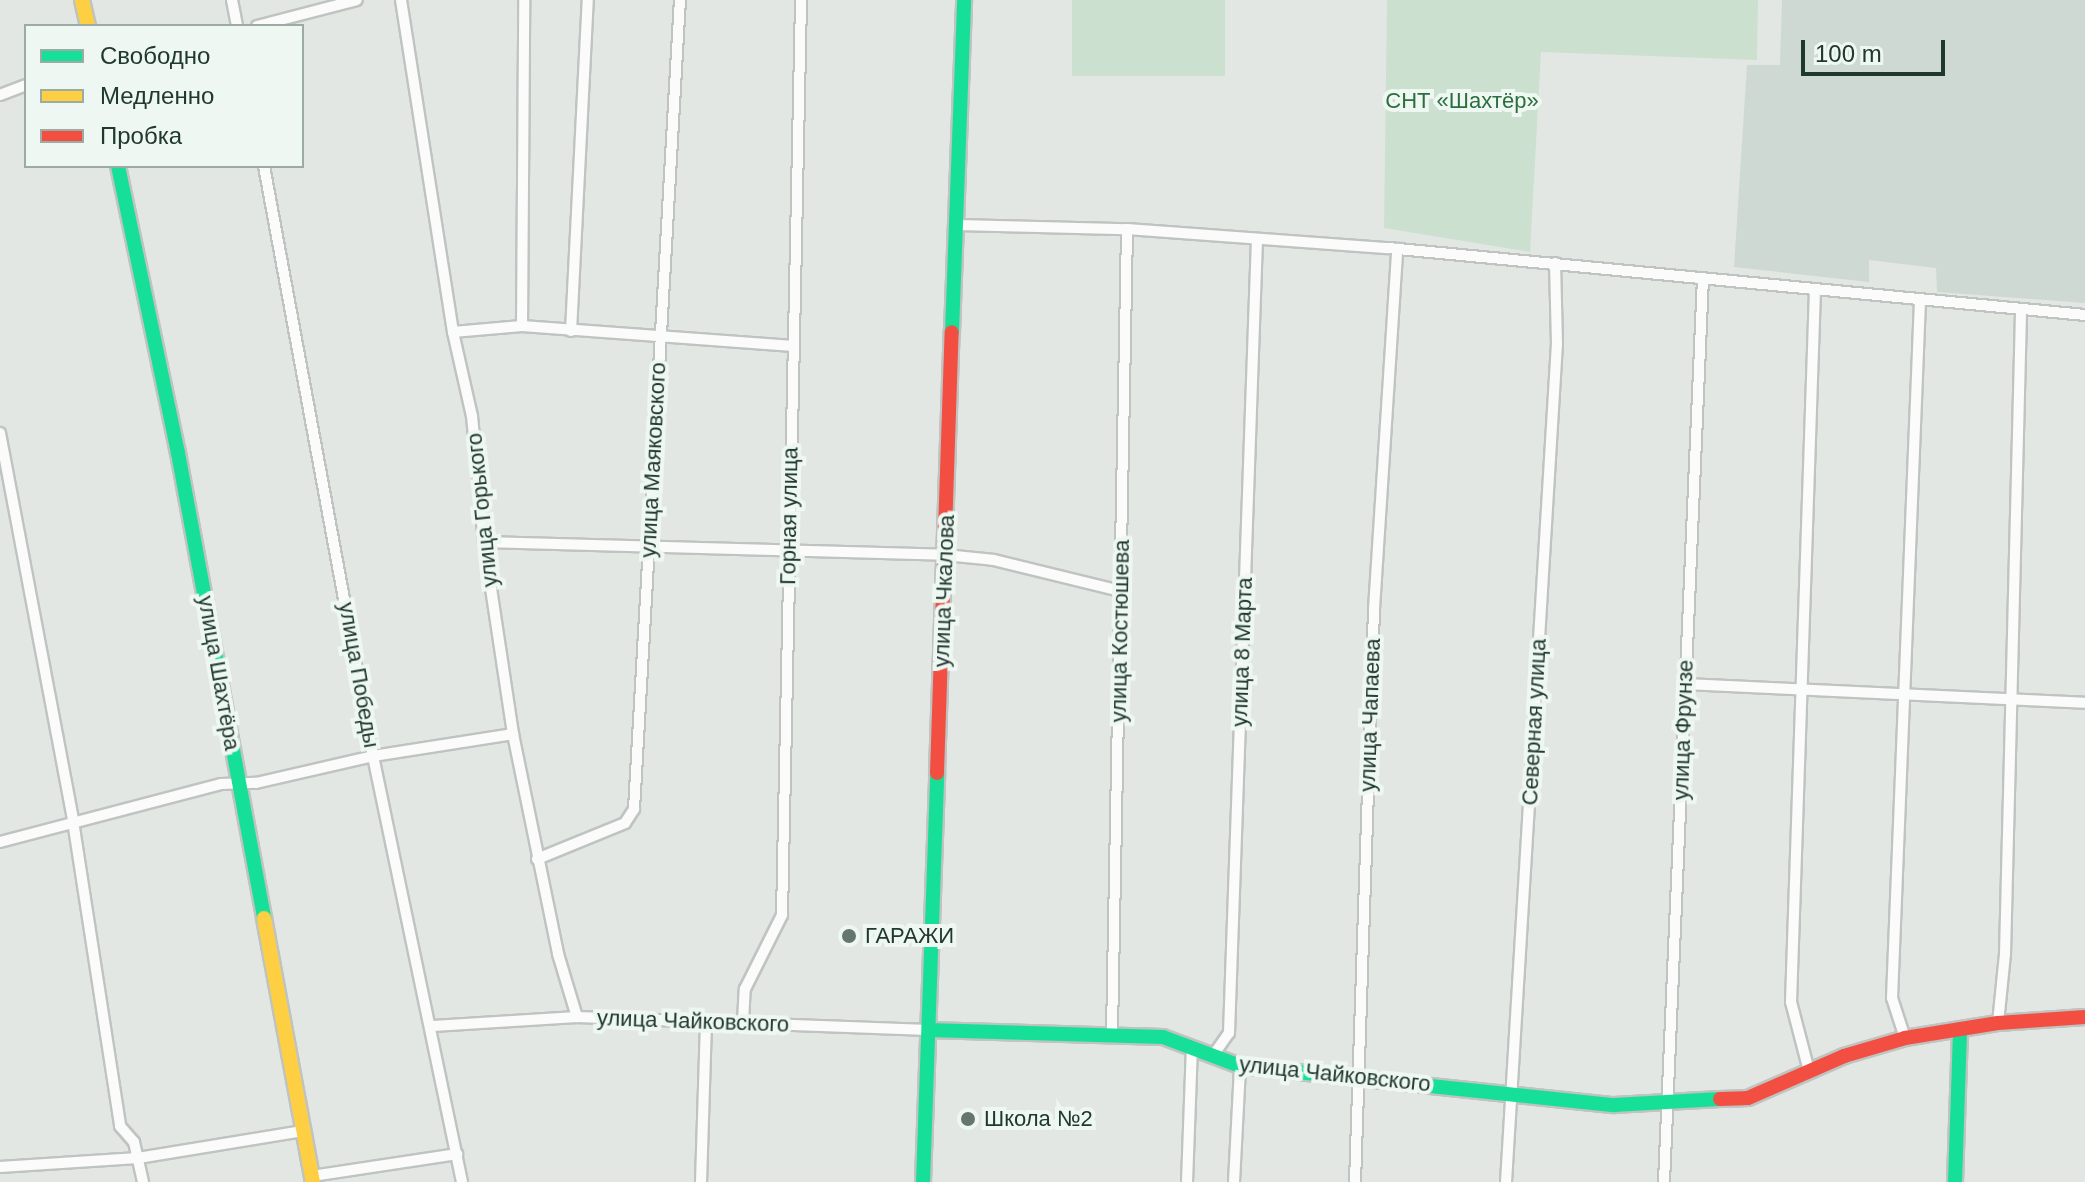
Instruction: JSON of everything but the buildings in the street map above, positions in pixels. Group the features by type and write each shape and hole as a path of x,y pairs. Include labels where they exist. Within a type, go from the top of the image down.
{"street":[{"path":"82,0 88,24"},
{"path":"232,0 237,24"},
{"path":"265,24 357,0"},
{"name":"улица Горького","path":"401,0 453,332 472,416 484,542 513,734 537,859 577,1017"},
{"path":"522,326 524,0"},
{"path":"571,331 588,0"},
{"name":"улица Маяковского","path":"537,859 625,823 634,809 680,0"},
{"name":"Горная улица","path":"743,1022 745,989 782,915 801,0"},
{"name":"улица Чкалова","path":"923,1182 964,0"},
{"path":"0,95 24,86"},
{"name":"улица Шахтёра","path":"118,168 313,1179"},
{"name":"улица Победы","path":"264,168 373,756 433,1026 462,1182"},
{"path":"958,225 1127,229 1397,249 2021,312 2085,315"},
{"name":"улица Костюшева","path":"1112,1033 1127,229"},
{"name":"улица 8 Марта","path":"1212,1057 1229,1033 1257,241"},
{"name":"улица Чапаева","path":"1355,1182 1356,1077 1374,609 1397,249"},
{"name":"Северная улица","path":"1506,1182 1557,344 1555,263"},
{"name":"улица Фрунзе","path":"1664,1182 1703,278"},
{"path":"1809,1071 1791,1002 1799,690 1815,289"},
{"path":"1905,1038 1892,998 1920,301"},
{"path":"1998,1023 2021,312"},
{"path":"453,332 522,326 793,346"},
{"path":"0,433 73,821 120,1126 134,1142 143,1182"},
{"path":"484,542 647,544 788,553 945,555 994,560 1087,587 1120,591"},
{"path":"1685,684 2085,703"},
{"path":"0,842 73,821 239,783 373,756 513,734"},
{"name":"улица Чайковского","path":"433,1026 577,1017 929,1030 1112,1033 1163,1037 1240,1066 1614,1105 1748,1098 1809,1071 1905,1038 1998,1023 2085,1017"},
{"path":"701,1182 706,1022"},
{"path":"1955,1182 1960,1029"},
{"path":"1187,1182 1192,1047"},
{"path":"1234,1182 1240,1066"},
{"path":"0,1167 138,1158 303,1131"},
{"path":"313,1179 457,1154"}],"shaded area":[{"path":"1782,0 2085,0 2085,303 1937,292 1936,268 1869,260 1869,282 1734,267 1747,65 1780,65"}],"green space":[{"path":"1072,0 1225,0 1225,76 1072,76"},
{"name":"СНТ «Шахтёр»","path":"1387,0 1758,0 1757,60 1541,52 1530,252 1384,228"}],"traffic: fast":[{"path":"952,332 964,0"},
{"path":"118,168 178,453 264,918"},
{"path":"923,1182 937,773"},
{"path":"1955,1182 1960,1029"},
{"path":"929,1030 1163,1037 1240,1066 1614,1105 1720,1099"}],"traffic: slow":[{"path":"82,0 88,24"},
{"path":"264,918 313,1182"}],"traffic: jam":[{"path":"937,773 952,332"},
{"path":"1720,1099 1748,1098 1844,1056 1905,1038 1998,1023 2085,1017"}],"place":[{"name":"ГАРАЖИ","path":"849,936"},
{"name":"Школа №2","path":"968,1119"}]}
